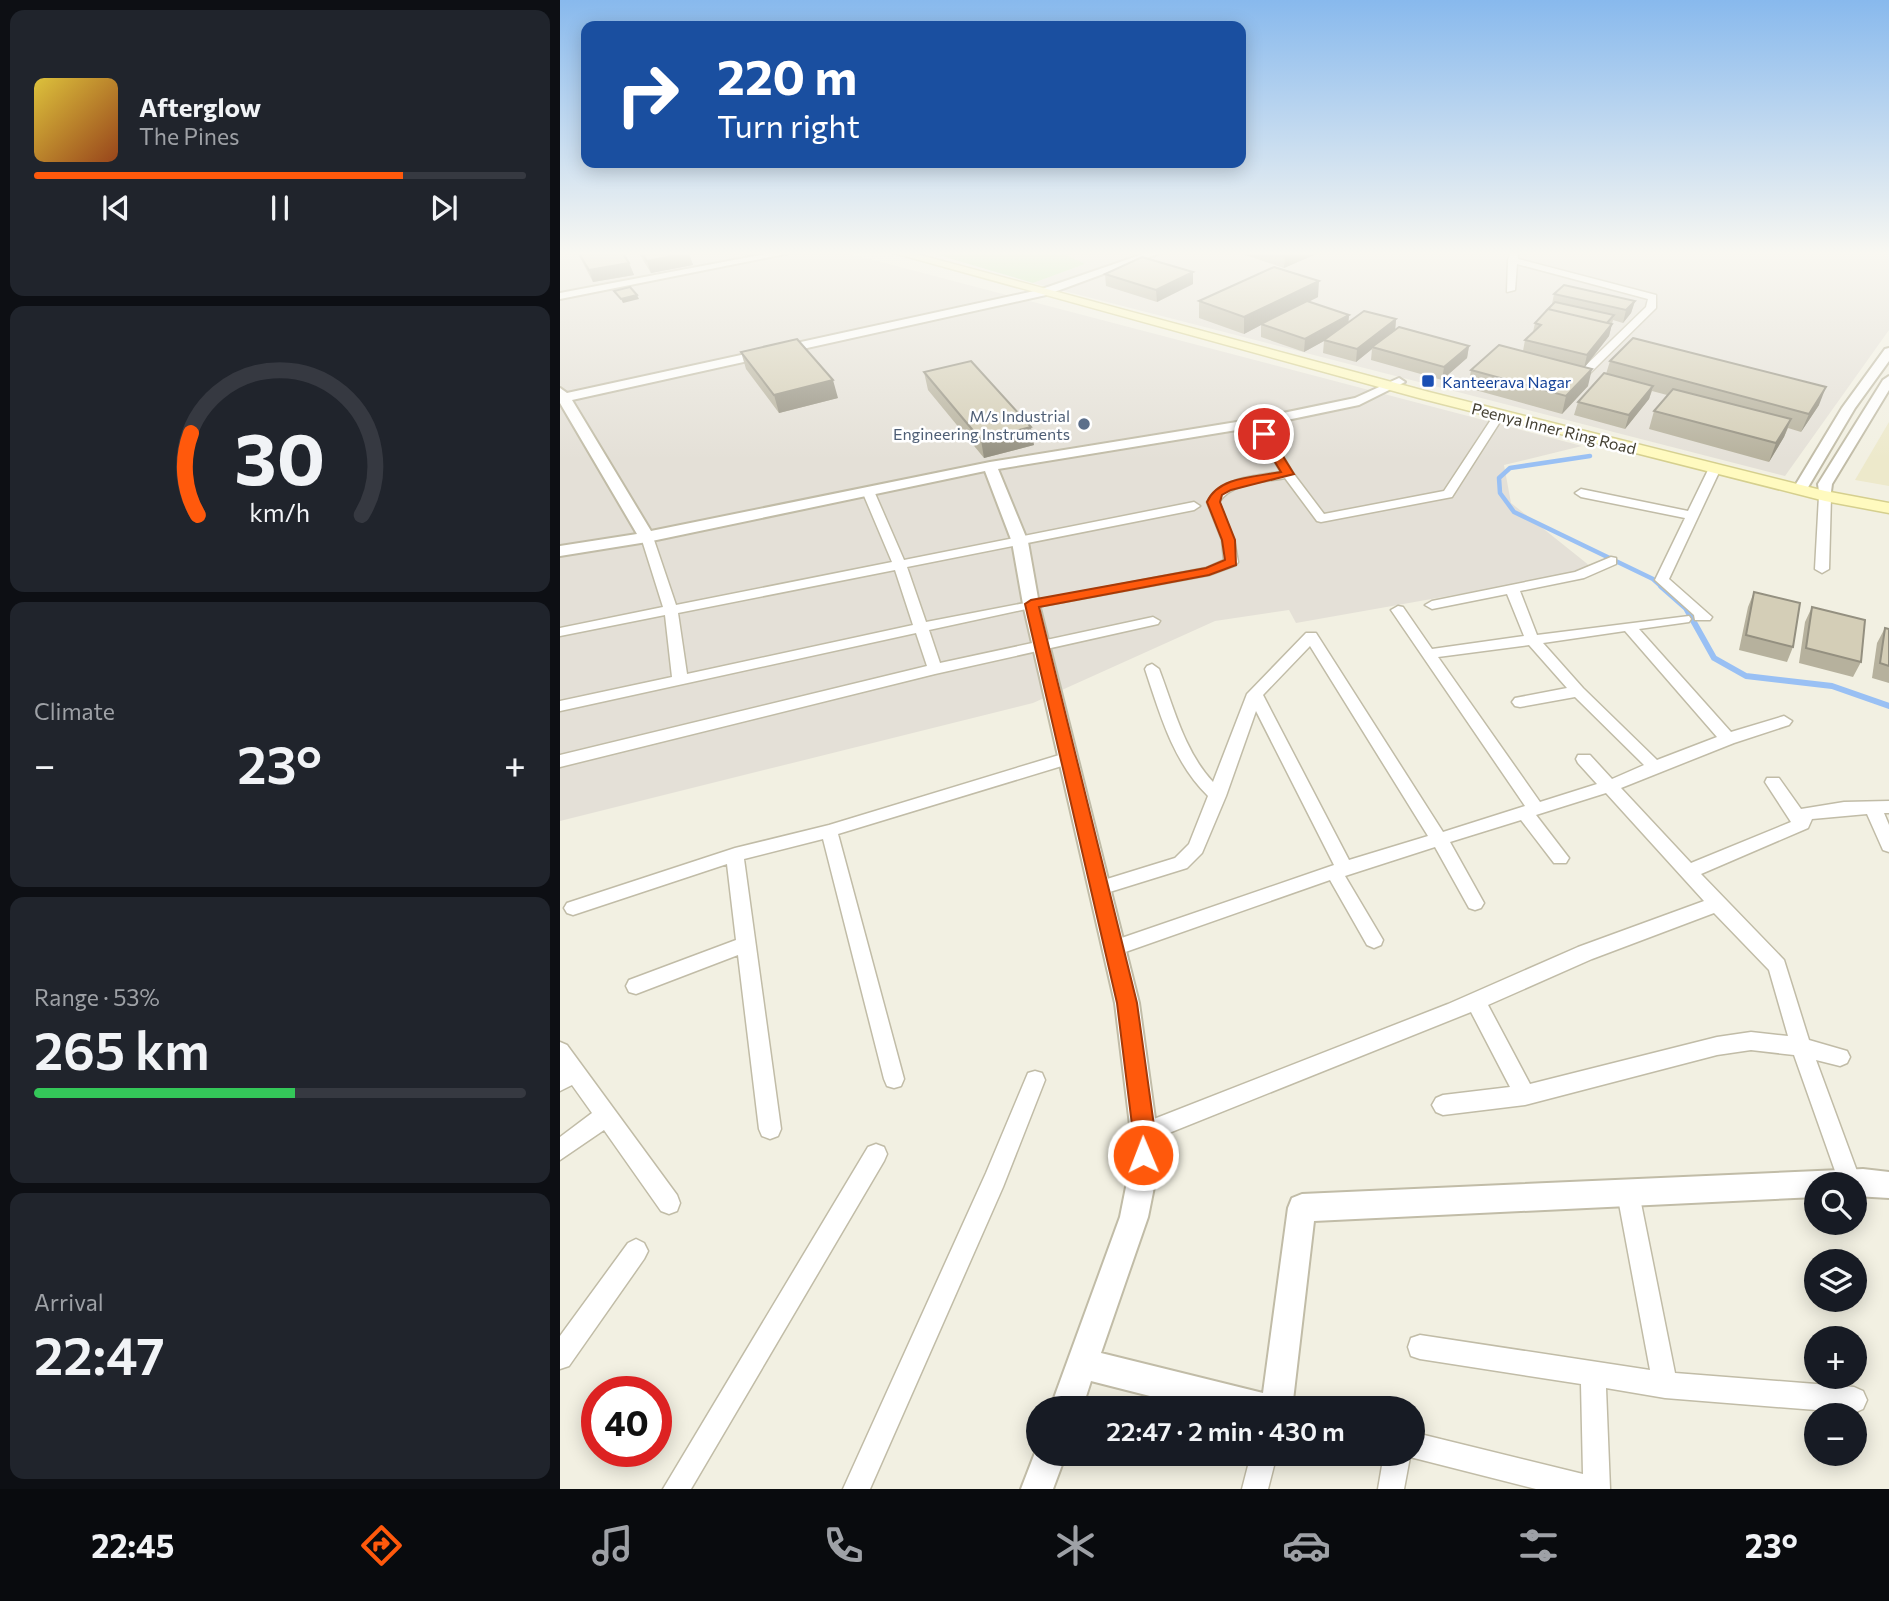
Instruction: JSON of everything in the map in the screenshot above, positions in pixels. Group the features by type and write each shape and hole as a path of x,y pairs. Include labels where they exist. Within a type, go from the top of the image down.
{"main road":[{"name":"Peenya Inner Ring Road","path":"1161,321 1500,414 1715,468 1802,484"},
{"name":"Peenya Inner Ring Road","path":"1395,384 1889,508"},
{"name":"Peenya Inner Ring Road","path":"1825,490 1889,498"}],"street":[{"path":"680,680 671,610 648,537 561,397 907,321"},
{"path":"1584,373 1637,321"},
{"path":"1802,484 1889,352"},
{"path":"1822,569 1825,490 1889,380"},
{"path":"560,551 648,537 990,466 1249,424 1359,401 1395,384"},
{"path":"1264,434 1288,474 1321,517 1448,494 1500,414"},
{"path":"990,466 1020,542 1031,604 1127,1003 1144,1133 1142,1177 1134,1217 1071,1396"},
{"path":"1700,617 1705,617 1662,580 1715,468"},
{"path":"560,706 1031,604 1209,571 1231,562 1228,540 1213,502 1217,493 1227,487 1288,474"},
{"path":"868,491 899,563 935,669"},
{"path":"1581,493 1693,516"},
{"path":"560,632 1194,506"},
{"path":"1432,605 1579,575 1612,561"},
{"path":"1512,589 1532,639 1578,691 1655,767"},
{"path":"1398,610 1560,858"},
{"path":"1428,654 1684,620"},
{"path":"560,761 728,722 935,669 1153,621"},
{"path":"1629,627 1728,739"},
{"path":"1100,888 1181,863 1196,848 1255,694 1311,636 1440,841 1475,903"},
{"path":"1152,668 1189,764 1199,781 1218,796"},
{"path":"1520,702 1578,691"},
{"path":"1255,694 1374,940"},
{"path":"1114,948 1340,870 1610,786 1728,739 1784,721"},
{"path":"573,908 735,855 829,831 1069,758"},
{"path":"1584,760 1777,966 1801,1047 1862,1172"},
{"path":"1773,782 1802,824"},
{"path":"1688,872 1802,824 1806,814 1844,808 1881,807 1889,845"},
{"path":"829,831 894,1079"},
{"path":"735,855 770,1129"},
{"path":"1144,1133 1585,953 1717,904"},
{"path":"636,986 746,944"},
{"path":"1475,1000 1525,1094"},
{"path":"1443,1105 1525,1094 1717,1046 1751,1041 1801,1047 1840,1057"},
{"path":"560,1051 567,1077 606,1115 669,1203"},
{"path":"856,1489 995,1179 1035,1080"},
{"path":"560,1150 606,1115"},
{"path":"676,1489 876,1154"},
{"path":"1278,1396 1303,1208 1804,1186"},
{"path":"1628,1193 1665,1385"},
{"path":"560,1357 636,1251"},
{"path":"1420,1347 1665,1385 1854,1400"},
{"path":"1082,1364 1212,1396"},
{"path":"1593,1373 1597,1489"},
{"path":"1425,1448 1575,1487"},
{"path":"1037,1489 1046,1466"},
{"path":"1255,1489 1261,1466"},
{"path":"1391,1489 1394,1466"}],"shaded area":[{"path":"560,321 1108,321 1582,446 1504,465 1511,503 1595,570 1296,623 1289,610 1215,621 1033,703 560,821"},
{"path":"1183,321 1889,321 1889,330 1785,476"},
{"path":"1889,422 1889,486 1855,480"}],"building":[{"path":"1266,321 1337,321 1305,339 1261,324"},
{"path":"1350,321 1393,321 1357,349 1324,340"},
{"path":"1601,321 1612,324 1587,355 1525,340 1541,325 1535,323"},
{"path":"1399,327 1469,346 1444,367 1372,347"},
{"path":"1633,338 1826,387 1809,414 1610,361"},
{"path":"797,339 833,380 774,395 741,352"},
{"path":"1499,345 1592,369 1566,396 1471,370"},
{"path":"971,361 1031,427 981,440 924,372"},
{"path":"1604,373 1653,386 1629,415 1578,402"},
{"path":"1673,389 1791,419 1776,443 1654,411"},
{"path":"1754,592 1800,603 1793,647 1746,635"},
{"path":"1812,607 1865,620 1861,662 1806,648"},
{"path":"1885,628 1889,629 1889,666 1880,663"}],"waterway":[{"path":"1590,456 1510,468 1499,478 1500,493 1514,512 1653,579 1663,588"},
{"path":"1661,586 1686,608 1714,658 1746,676 1832,686 1889,706"}],"place":[{"name":"Kanteerava Nagar","path":"1428,381"},
{"name":"M/s Industrial Engineering Instruments","path":"1084,424"}],"route":[{"path":"1143,1155 1144,1133 1127,1003 1031,604 1209,571 1231,562 1228,540 1213,502 1217,493 1227,487 1288,474 1264,434"}]}
